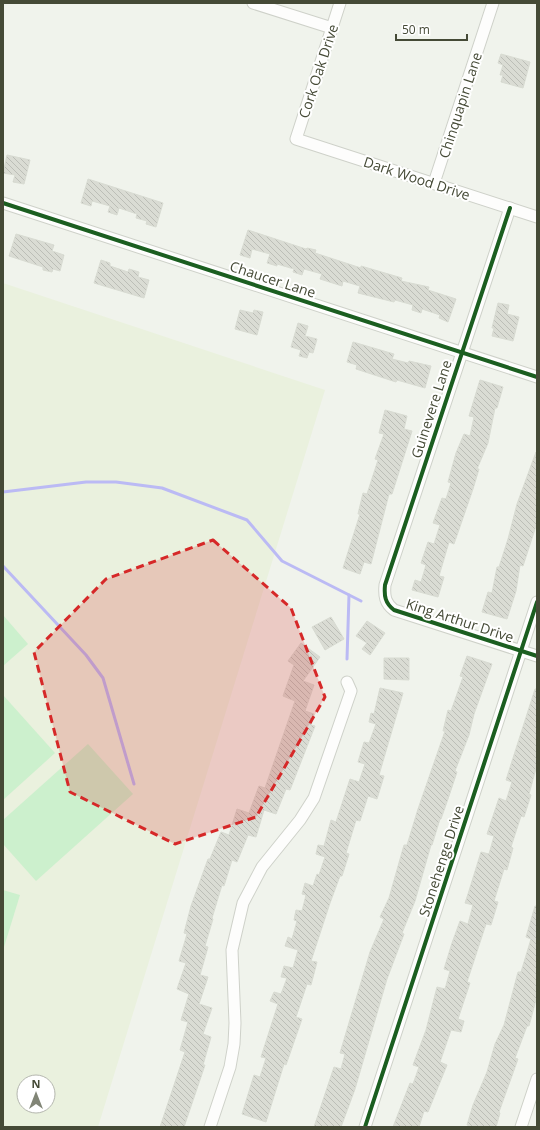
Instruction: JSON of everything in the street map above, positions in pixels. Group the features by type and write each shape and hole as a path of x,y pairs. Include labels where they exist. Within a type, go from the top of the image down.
{"street":[{"path":"253,3 332,28"},
{"name":"Cork Oak Drive","path":"296,139 340,3"},
{"name":"Chinquapin Lane","path":"434,183 493,3"},
{"name":"Dark Wood Drive","path":"296,139 537,217"},
{"name":"Chaucer Lane","path":"3,203 537,377"},
{"name":"Guinevere Lane","path":"384,596 385,585 510,208"},
{"name":"King Arthur Drive","path":"384,596 387,605 394,610 537,656"},
{"name":"Stonehenge Drive","path":"366,1127 537,602"},
{"path":"212,1127 230,1067 234,1044 235,1023 232,950 241,910 262,867 300,820 314,798 351,691 347,682"},
{"path":"521,1127 537,1079"}],"highlighted area":[{"path":"213,540 291,608 325,697 256,817 175,844 70,792 34,652 106,579"}],"shaded area":[{"path":"3,283 325,390 98,1127 3,1127"}],"green space":[{"path":"3,615 28,644 3,666"},
{"path":"3,695 55,753 3,800"},
{"path":"88,744 133,794 36,881 3,844 3,820"},
{"path":"3,890 20,895 4,947 3,947"}],"building":[{"path":"501,54 530,62 523,88 501,82 503,75 500,75 503,65 498,63"},
{"path":"7,155 30,160 24,184 13,182 15,175 3,173"},
{"path":"88,179 163,203 156,227 146,224 147,221 136,218 137,214 119,208 117,215 108,212 110,206 92,201 91,206 81,203"},
{"path":"248,230 306,249 316,250 315,253 361,268 361,266 402,278 401,281 429,287 428,290 456,299 448,322 439,318 440,315 422,309 421,313 412,310 413,305 358,293 360,286 343,281 342,286 320,279 322,274 304,269 302,275 293,272 294,269 267,263 270,254 252,249 250,258 240,255"},
{"path":"16,234 54,245 52,251 64,255 60,271 53,269 52,272 43,270 43,267 9,256"},
{"path":"101,260 110,263 110,266 128,272 129,269 139,272 138,277 149,280 144,298 94,283"},
{"path":"498,303 509,305 507,314 519,317 513,341 492,336 494,328 492,328"},
{"path":"240,310 253,313 254,310 263,312 257,335 235,329"},
{"path":"298,323 308,326 305,336 317,339 313,353 309,352 307,358 299,356 301,350 291,347"},
{"path":"353,342 394,354 392,359 431,366 425,388 397,380 396,382 356,369 357,365 347,362"},
{"path":"480,380 503,387 497,408 495,408 488,443 477,469 479,469 473,489 454,544 449,542 439,576 444,577 438,597 412,590 415,580 421,582 426,565 421,563 428,542 434,544 440,525 433,523 442,498 446,499 451,483 448,482 456,453 464,434 470,436 474,417 469,416"},
{"path":"385,410 407,416 404,429 412,431 392,494 389,494 371,564 364,562 360,574 343,568 360,514 358,514 363,493 367,494 378,460 375,459 384,434 379,433"},
{"path":"536,452 537,523 523,566 520,565 516,591 507,619 482,612 488,592 492,593 497,567 499,567 517,504"},
{"path":"331,617 344,639 325,650 312,627"},
{"path":"367,621 385,633 370,655 362,649 367,643 356,636"},
{"path":"301,643 320,657 303,681 314,685 305,711 314,714 311,725 315,726 290,790 286,789 276,814 264,810 256,837 248,835 237,862 232,860 224,886 222,885 205,946 208,947 200,975 208,977 199,1004 212,1008 203,1034 211,1037 203,1065 205,1065 184,1127 160,1127 185,1052 180,1050 188,1022 181,1020 189,994 177,989 186,963 179,961 187,934 184,933 191,906 208,859 210,859 221,832 229,835 237,809 249,813 259,786 265,788 295,701 283,696 294,665 288,661"},
{"path":"467,656 492,664 474,714 469,735 455,771 457,772 431,845 415,901 402,933 404,934 387,979 355,1089 341,1127 314,1127 334,1067 341,1069 345,1054 340,1053 370,952 384,919 380,917 389,898 404,845 407,845 445,731 443,731 448,710 451,711 463,677 460,676"},
{"path":"384,658 409,658 409,680 384,679"},
{"path":"380,688 403,693 379,775 384,776 377,799 368,796 360,821 356,820 346,853 349,854 342,876 340,876 330,903 311,961 317,962 311,985 307,984 296,1017 302,1019 286,1065 284,1064 266,1122 242,1114 254,1075 260,1077 266,1058 261,1057 278,1004 270,1001 274,992 281,994 287,978 281,977 284,966 293,968 298,950 285,946 288,937 292,939 297,921 294,920 296,910 302,911 306,895 302,894 305,883 313,886 317,874 319,875 325,857 316,854 318,845 324,846 331,820 336,822 350,779 359,782 365,764 358,762 364,742 369,743 376,724 369,722 371,713 374,714"},
{"path":"535,689 537,689 537,765 529,794 531,795 524,817 521,816 511,847 513,848 507,870 504,869 494,901 498,902 491,925 486,924 467,982 470,983 458,1019 464,1021 461,1032 451,1030 440,1062 447,1065 428,1112 424,1111 419,1127 393,1127 410,1083 413,1084 419,1067 413,1065 426,1030 437,987 445,989 450,971 444,969 460,921 468,924 473,905 465,903 481,852 489,854 494,836 487,834 499,798 506,801 512,782 506,780"},
{"path":"535,906 537,906 537,996 529,1026 527,1026 515,1058 518,1059 499,1112 496,1127 474,1127 467,1125 473,1105 487,1072 495,1044 504,1025 518,972 521,972 531,939 526,937"}],"waterway":[{"path":"3,492 86,482 116,482 162,488 247,520 282,561 361,601"},
{"path":"3,566 86,655 103,678 134,784"},
{"path":"347,659 349,595"}],"cycle path":[{"path":"3,203 537,377"},
{"path":"510,208 385,585 385,593 387,602 394,610 537,656"},
{"path":"365,1127 537,602"}]}
